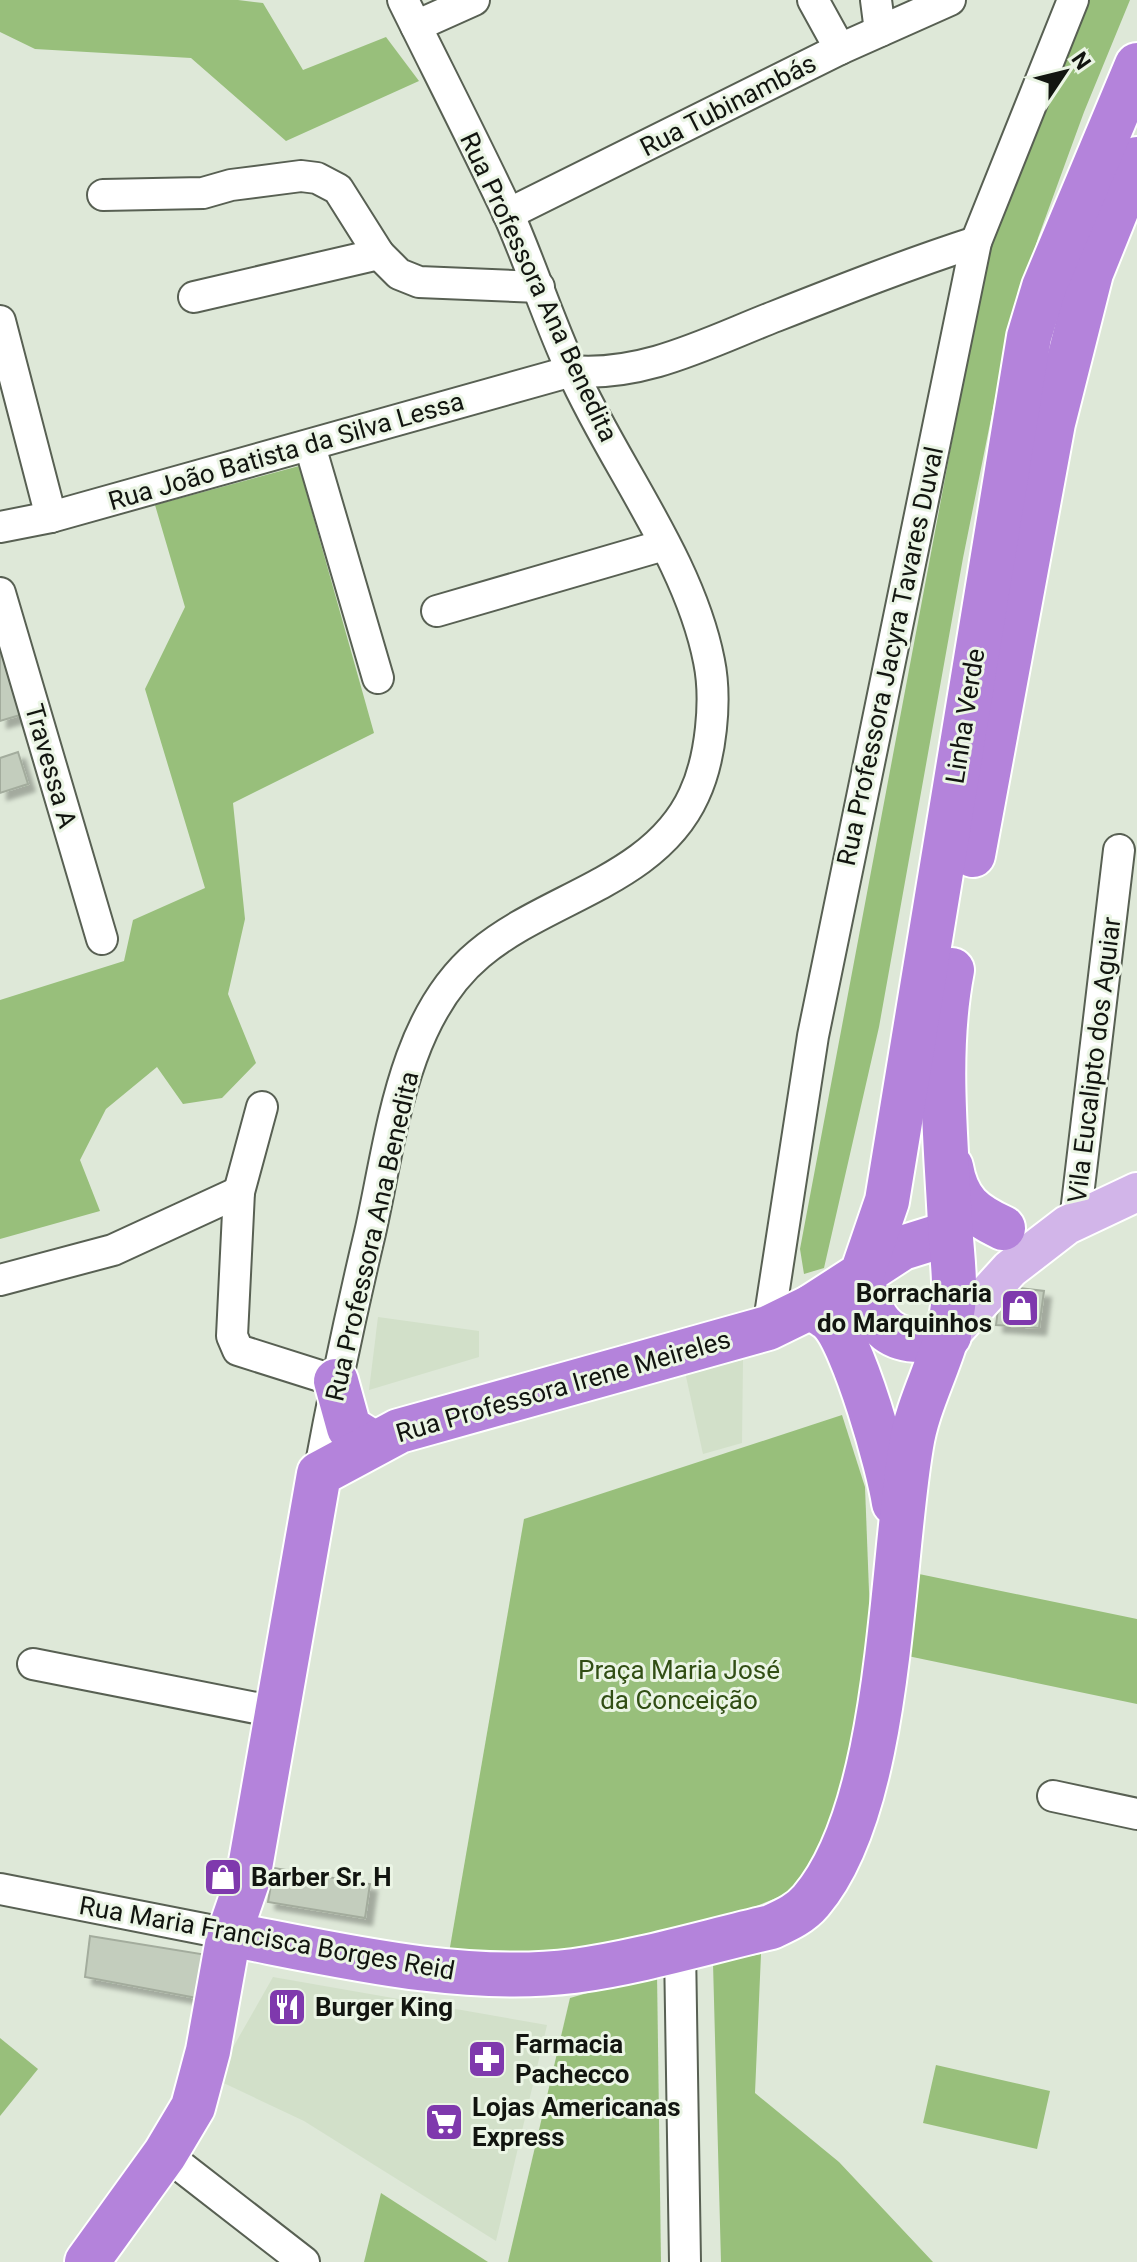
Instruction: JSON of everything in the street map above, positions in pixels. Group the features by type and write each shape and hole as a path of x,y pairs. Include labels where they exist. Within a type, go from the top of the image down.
{"highway":[{"name":"Linha Verde","path":"862,1274 887,1201 1029,337 1044,287 1137,65"},
{"name":"Linha Verde","path":"950,1233 945,1137 947,994 1053,423 1091,273 1137,159"},
{"path":"945,1137 953,1177 967,1205 974,1214 1003,1228"},
{"path":"768,1328 811,1307 902,1248 950,1233"},
{"name":"Rua Maria Francisca Borges Reid","path":"229,1934 451,1973 518,1974 574,1971 771,1927 792,1918 810,1903 837,1857 861,1797 878,1718 911,1442 949,1336 954,1294 950,1233"},
{"path":"862,1274 867,1304 880,1324 894,1336 912,1341 949,1336"},
{"name":"Rua Maria Francisca Borges Reid","path":"811,1307 832,1322 845,1345 884,1457 898,1533"},
{"name":"Rua Professora Irene Meireles","path":"319,1474 399,1431 768,1328"},
{"path":"336,1381 349,1428 373,1443"},
{"name":"Rua Professora Ana Benedita","path":"87,2262 165,2154 193,2107 208,2051 229,1934 248,1879 319,1474"},
{"path":"248,1879 247,1901 253,1922 267,1938 286,1945"}],"main road":[{"path":"949,1336 1010,1269 1071,1223 1137,1192"},
{"path":"950,1233 1071,1223"}],"street":[{"path":"409,13 474,0"},
{"path":"813,0 840,49"},
{"path":"876,0 880,31"},
{"name":"Rua Tubinambás","path":"508,214 840,49 950,0"},
{"name":"Rua Professora Jacyra Tavares Duval","path":"768,1328 816,1022 976,242 1073,0"},
{"name":"Rua Professora Ana Benedita","path":"319,1474 336,1381 406,1074 432,1016 454,980 479,954 522,925 605,881 653,848 678,824 696,791 707,745 711,675 700,628 664,545 572,371 508,214 409,13"},
{"path":"103,195 203,193 245,183 301,176 317,178 338,189 379,254 399,274 419,282 539,287"},
{"name":"Rua João Batista da Silva Lessa","path":"0,527 51,517 572,371 613,372 660,362 904,265 976,242"},
{"path":"194,297 379,254"},
{"path":"0,321 51,517"},
{"path":"310,446 378,678"},
{"path":"437,611 664,545"},
{"name":"Travessa A","path":"0,593 102,939"},
{"name":"Vila Eucalipto dos Aguiar","path":"1071,1223 1119,850"},
{"path":"262,1107 239,1192 232,1336 238,1350 336,1381"},
{"path":"0,1280 45,1271 113,1250 239,1192"},
{"path":"33,1664 276,1712"},
{"path":"1053,1796 1137,1814"},
{"name":"Rua Maria Francisca Borges Reid","path":"0,1889 229,1934"},
{"path":"680,1948 685,2262"},
{"path":"165,2154 304,2262"}],"shaded area":[{"path":"378,1317 479,1331 479,1357 369,1390"},
{"path":"743,1360 742,1443 703,1454 685,1372"},
{"path":"273,1977 547,2025 496,2241 304,2121 215,2079"}],"green space":[{"path":"0,0 238,0 263,3 303,70 386,37 419,81 286,141 191,58 35,49 0,32"},
{"path":"1086,0 1130,0 1084,112 1038,238 1005,349 963,558 879,1027 824,1268 804,1274 800,1249 966,367 987,234"},
{"path":"299,466 374,733 233,803 245,919 228,994 256,1063 222,1098 183,1104 157,1067 106,1109 80,1160 100,1211 0,1239 0,1000 124,961 133,920 205,888 145,689 185,607 155,505"},
{"name":"Praça Maria José da Conceição","path":"842,1415 865,1487 870,1617 858,1717 831,1828 796,1890 719,1921 563,1953 449,1953 524,1519"},
{"path":"919,1574 1137,1619 1137,1704 903,1655"},
{"path":"761,1954 755,2093 839,2162 933,2262 721,2262 713,1963"},
{"path":"657,1973 661,2262 508,2262 570,1998"},
{"path":"0,2038 38,2069 0,2116"},
{"path":"936,2065 1050,2091 1037,2149 923,2123"},
{"path":"381,2193 488,2262 364,2262"}],"building":[{"path":"0,648 20,715 0,721"},
{"path":"18,752 28,784 0,793 0,758"},
{"name":"Borracharia do Marquinhos","path":"1001,1286 1044,1291 1039,1328 996,1325"},
{"path":"274,1868 370,1884 365,1918 268,1902"},
{"path":"90,1936 207,1955 202,1999 85,1977"}],"place":[{"name":"Borracharia do Marquinhos","path":"1020,1308"},
{"name":"Barber Sr. H","path":"223,1877"},
{"name":"Burger King","path":"287,2007"},
{"name":"Farmacia Pachecco","path":"487,2059"},
{"name":"Lojas Americanas Express","path":"444,2122"}]}
